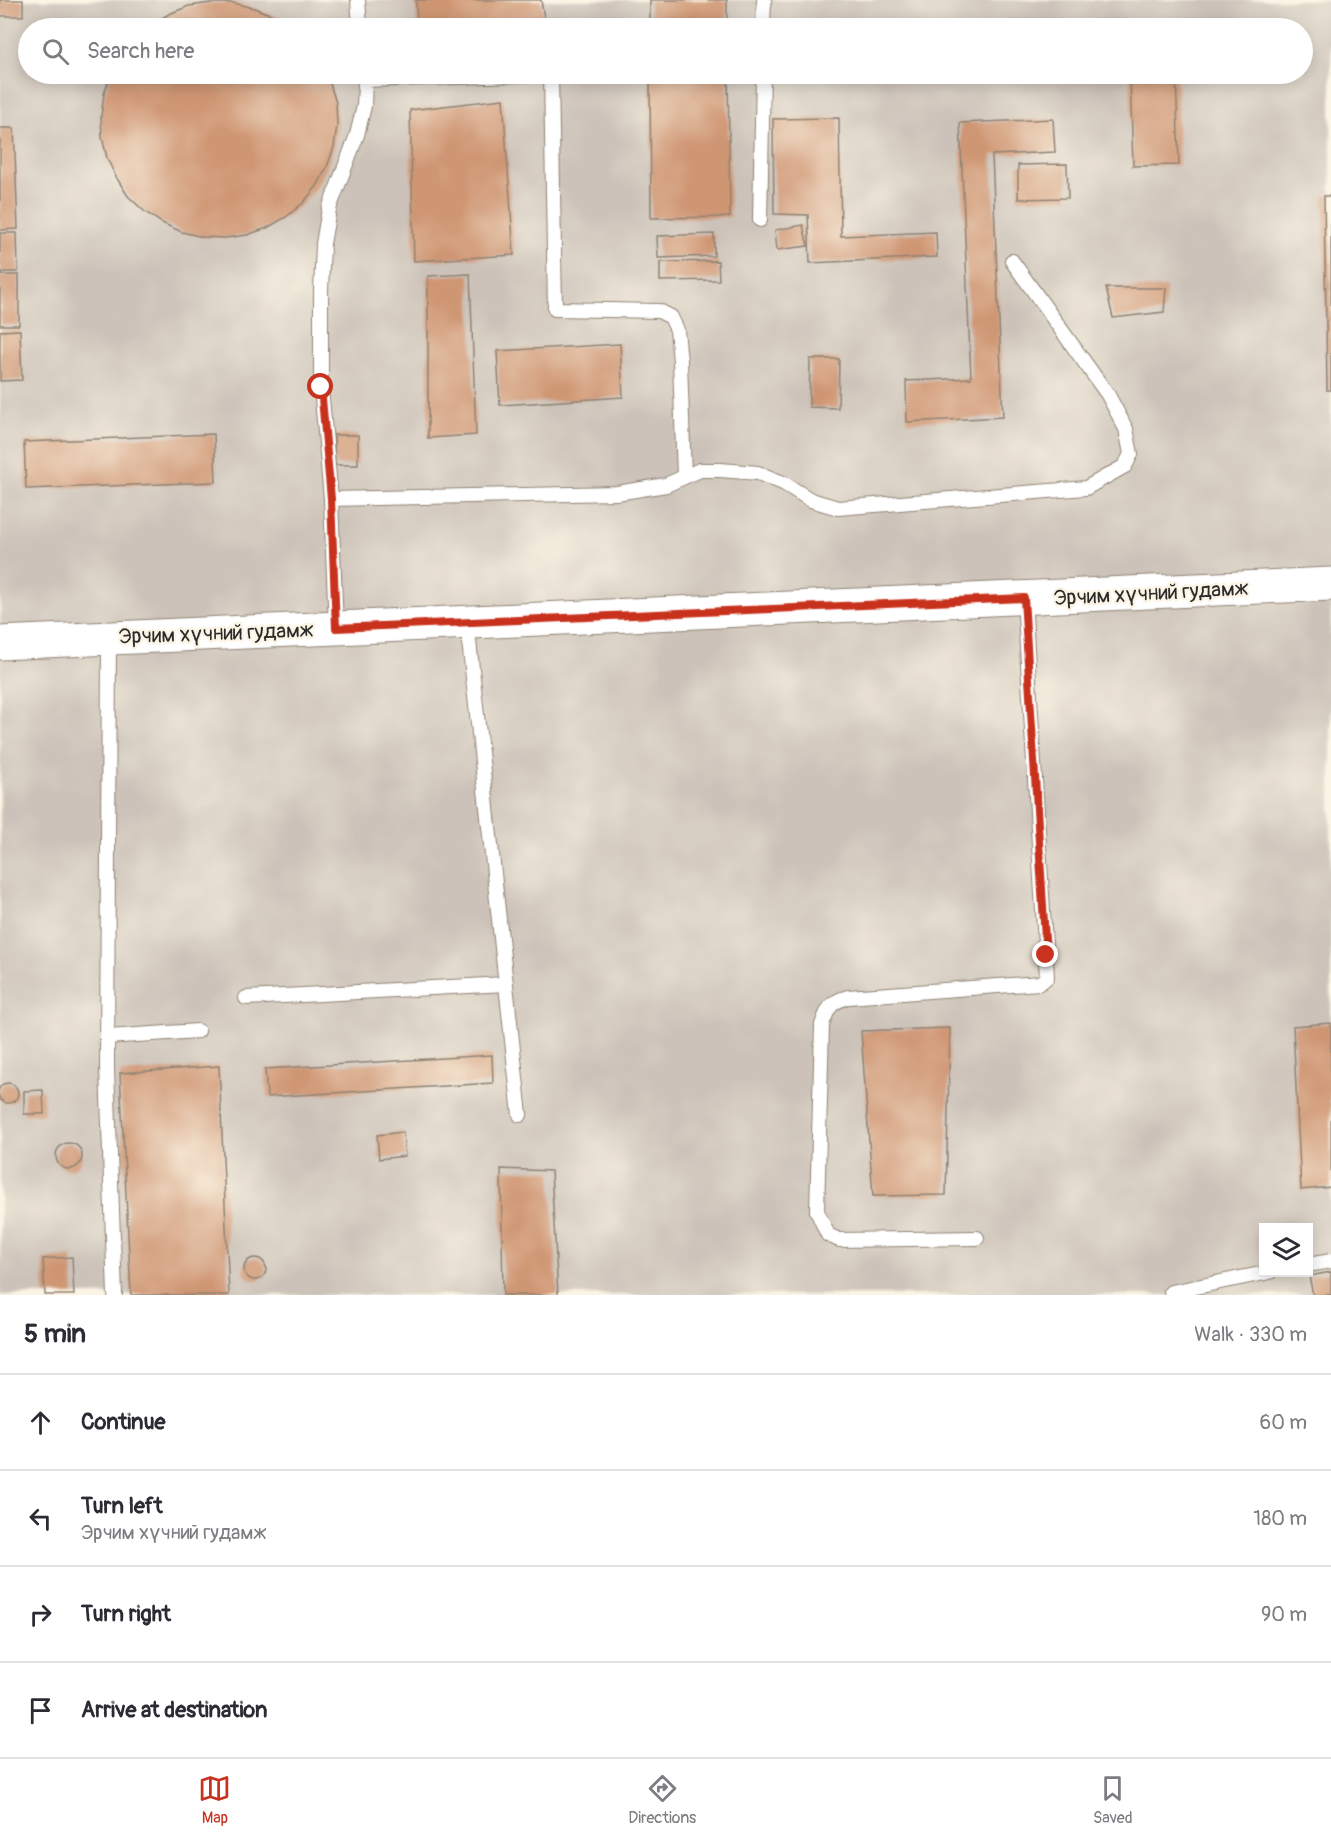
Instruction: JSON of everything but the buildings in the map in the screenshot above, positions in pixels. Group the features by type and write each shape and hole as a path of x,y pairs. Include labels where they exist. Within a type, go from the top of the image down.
{"main road":[{"name":"Эрчим хүчний гудамж","path":"0,643 1331,584"}],"lane":[{"path":"358,0 359,18"},
{"path":"763,18 764,0"},
{"path":"336,628 331,499 321,387 323,244 329,209 364,106 365,84"},
{"path":"549,84 555,309 659,311 670,316 677,330 680,361 684,477"},
{"path":"760,220 763,84"},
{"path":"331,499 617,493 666,486 700,470 758,473 783,483 811,500 838,508 1086,488 1125,466 1131,454 1126,429 1108,395 1012,261"},
{"path":"977,1238 839,1240 828,1235 817,1211 822,1025 828,1009 835,1000 849,997 1040,983 1047,977 1024,598"},
{"path":"467,622 520,1115"},
{"path":"109,638 107,1037 115,1295"},
{"path":"246,998 506,984"},
{"path":"107,1037 198,1031"},
{"path":"1313,1264 1331,1261"},
{"path":"1171,1292 1259,1274"}],"shaded area":[{"path":"0,0 1331,0 1331,1295 0,1295"}],"route":[{"path":"321,387 331,499 336,628 1024,598 1046,955"}]}
